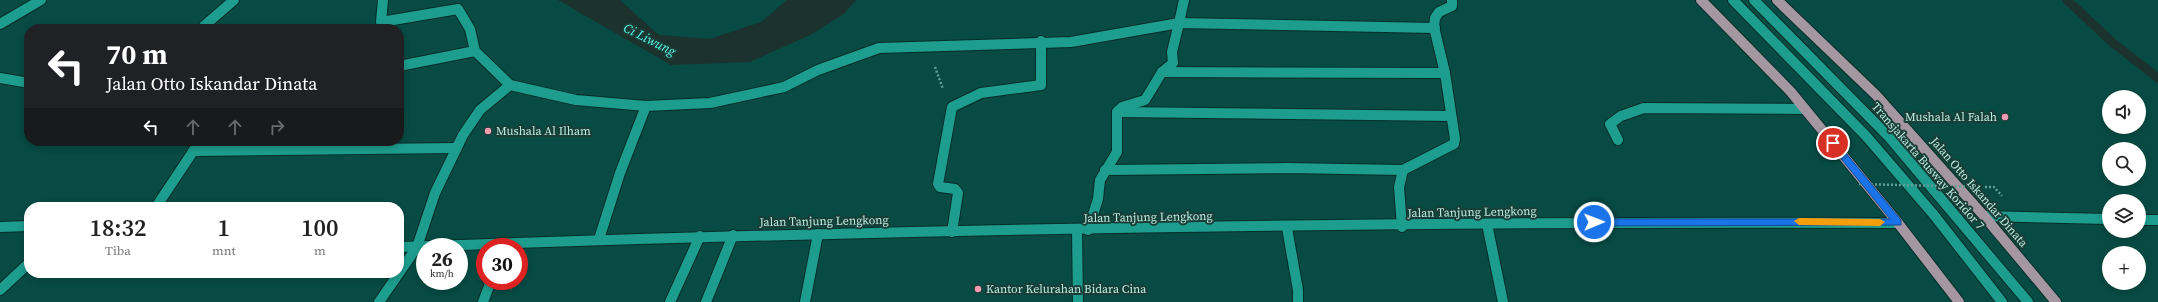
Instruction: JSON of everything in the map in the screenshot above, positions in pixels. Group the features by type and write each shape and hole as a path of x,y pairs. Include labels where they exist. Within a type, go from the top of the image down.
{"main road":[{"path":"1701,0 1748,47 1805,109 1898,222 1959,302"},
{"name":"Jalan Otto Iskandar Dinata","path":"1777,0 1876,95 1984,216 2056,302"}],"street":[{"path":"0,24 41,0"},
{"path":"206,24 234,0"},
{"path":"384,0 381,22 449,9 458,9 470,29 474,51 510,85 576,100 646,106 710,103 784,87 818,70 879,48 1071,42 1179,23 1435,28"},
{"path":"1078,302 1083,231 1098,200 1100,180 1117,152 1117,112 1122,107 1145,100 1162,72 1174,61 1172,52 1184,0"},
{"path":"1105,170 1287,168 1403,170 1454,144 1445,73 1435,28 1435,18 1439,12 1452,6 1452,0"},
{"path":"1734,0 1866,136 1934,215 2002,302"},
{"name":"Transjakarta Busway Koridor 7","path":"1754,0 1889,137 2028,302"},
{"path":"952,232 958,192 955,189 940,187 938,184 952,107 966,98 989,90 1034,87 1041,84 1041,42"},
{"path":"404,65 474,51"},
{"path":"1162,72 1445,73"},
{"path":"0,78 24,82"},
{"path":"421,238 435,193 456,148 469,125 480,110 510,85"},
{"path":"599,239 620,173 646,106"},
{"path":"1618,140 1610,124 1621,116 1644,108 1805,109"},
{"path":"1117,112 1451,116"},
{"path":"159,202 196,146"},
{"path":"193,151 456,148"},
{"path":"1402,226 1398,187 1403,170"},
{"path":"1984,216 2102,219"},
{"path":"2146,220 2158,220"},
{"name":"Jalan Tanjung Lengkong","path":"528,244 599,239 733,235 1624,222 1898,222"},
{"path":"1487,224 1503,302"},
{"path":"0,227 24,226"},
{"path":"1287,228 1298,290 1298,302"},
{"path":"805,302 818,234"},
{"path":"706,302 733,235"},
{"path":"670,302 700,236"},
{"name":"Jalan Tanjung Lengkong","path":"404,247 416,247"},
{"path":"404,267 416,250"},
{"path":"0,290 24,268"},
{"path":"379,302 396,278"},
{"path":"483,302 488,290"}],"path":[{"path":"932,46 932,55 938,80 952,107"},
{"path":"1859,184 1994,187"}],"water":[{"name":"Ci Liwung","path":"558,0 620,0 659,35 710,39 761,22 787,0 856,0 844,14 810,35 750,62 671,65"}],"waterway":[{"path":"2067,0 2113,43 2158,78"}],"slow traffic":[{"path":"1799,221 1880,222"}],"place":[{"name":"Mushala Al Falah","path":"2005,117"},
{"name":"Mushala Al Ilham","path":"488,131"},
{"name":"Kantor Kelurahan Bidara Cina","path":"978,289"}],"route":[{"path":"1594,222 1898,222 1833,143"}]}
